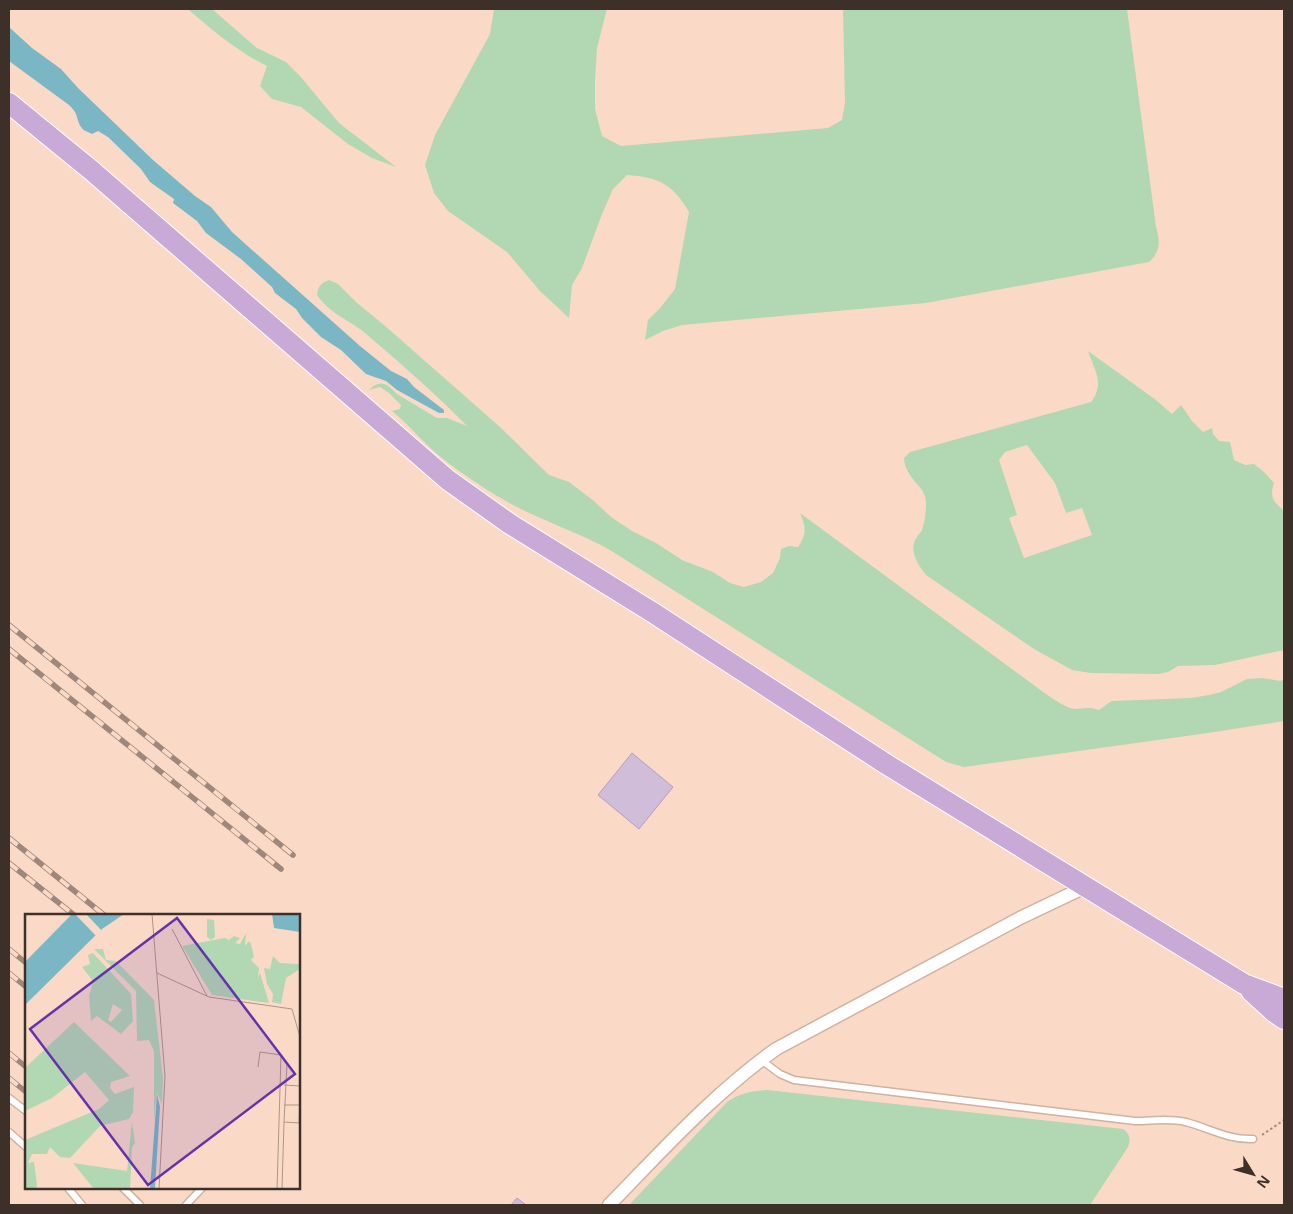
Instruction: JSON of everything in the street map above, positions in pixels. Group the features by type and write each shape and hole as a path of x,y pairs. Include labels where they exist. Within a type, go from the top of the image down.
{"main road":[{"path":"9,103 91,170 448,480 510,524 652,612 886,764 1085,888 1244,984 1284,999"},
{"path":"1244,984 1274,1012 1284,1018"}],"street":[{"path":"609,1205 716,1097 761,1060 794,1039 933,964 1020,918 1085,888"}],"lane":[{"path":"761,1060 780,1074 794,1080 1135,1121 1169,1119 1185,1122 1240,1140 1253,1139"},
{"path":"9,1098 25,1111"},
{"path":"9,1132 25,1147"},
{"path":"69,1189 82,1205"},
{"path":"124,1189 140,1205"},
{"path":"186,1205 201,1189"}],"path":[{"path":"1253,1139 1284,1120"}],"green space":[{"path":"188,9 212,9 257,48 286,62 339,123 396,167 372,158 348,144 301,107 272,99 260,86 267,66 226,40"},
{"path":"494,9 607,9 597,48 595,109 602,136 621,146 828,128 842,120 845,103 843,9 1127,9 1158,237 1158,250 1149,262 926,303 682,325 663,331 645,340 648,320 675,289 689,212 677,195 664,184 648,178 627,175 613,189 582,268 572,285 569,318 540,291 507,252 448,211 434,193 425,165 435,135 490,34"},
{"path":"329,280 338,284 357,303 500,427 549,475 569,482 611,517 632,531 656,543 682,560 713,572 730,583 744,587 761,582 773,573 780,558 781,549 789,546 798,547 803,538 804,526 800,513 1038,689 1066,706 1073,709 1091,708 1098,710 1112,701 1191,698 1221,692 1247,679 1262,678 1281,681 1284,679 1284,721 964,767 946,762 610,550 506,501 444,459 392,411 400,409 401,405 389,393 380,387 369,390 377,384 387,385 397,394 437,418 447,418 467,426 378,344 328,308 317,295 319,287"},
{"path":"1088,351 1156,400 1172,414 1181,405 1192,421 1203,432 1212,428 1213,434 1219,441 1230,442 1234,460 1245,465 1254,464 1274,483 1273,499 1284,511 1284,650 1215,665 1178,666 1168,672 1158,674 1091,673 1072,670 1034,649 926,575 921,568 916,560 913,547 923,527 926,502 923,491 911,477 905,465 904,458 910,452 1091,402 1098,383 1096,371","holes":["1027,445 1055,483 1066,513 1082,508 1092,535 1024,558 1009,518 1017,515 999,460 1005,452"]},
{"path":"767,1090 1123,1129 1129,1137 1129,1142 1128,1147 1090,1205 629,1205 727,1102 736,1096 746,1093"}],"water":[{"path":"9,27 32,48 61,69 78,88 153,160 195,196 211,207 232,232 360,346 391,371 407,379 414,387 444,410 444,413 439,413 397,390 386,381 366,374 341,350 321,337 302,318 296,309 275,293 272,287 241,259 206,233 197,221 173,203 174,199 150,182 141,169 108,137 98,131 92,134 83,130 77,116 69,105 9,61"}],"building":[{"path":"632,753 673,787 639,829 598,795"},
{"path":"517,1198 526,1205 511,1205"}],"railway":[{"path":"9,625 293,855"},
{"path":"9,649 281,869"},
{"path":"9,838 103,914"},
{"path":"9,863 73,914"},
{"path":"9,949 25,962"},
{"path":"9,973 25,986"},
{"path":"9,1053 25,1066"},
{"path":"9,1078 25,1091"}]}
